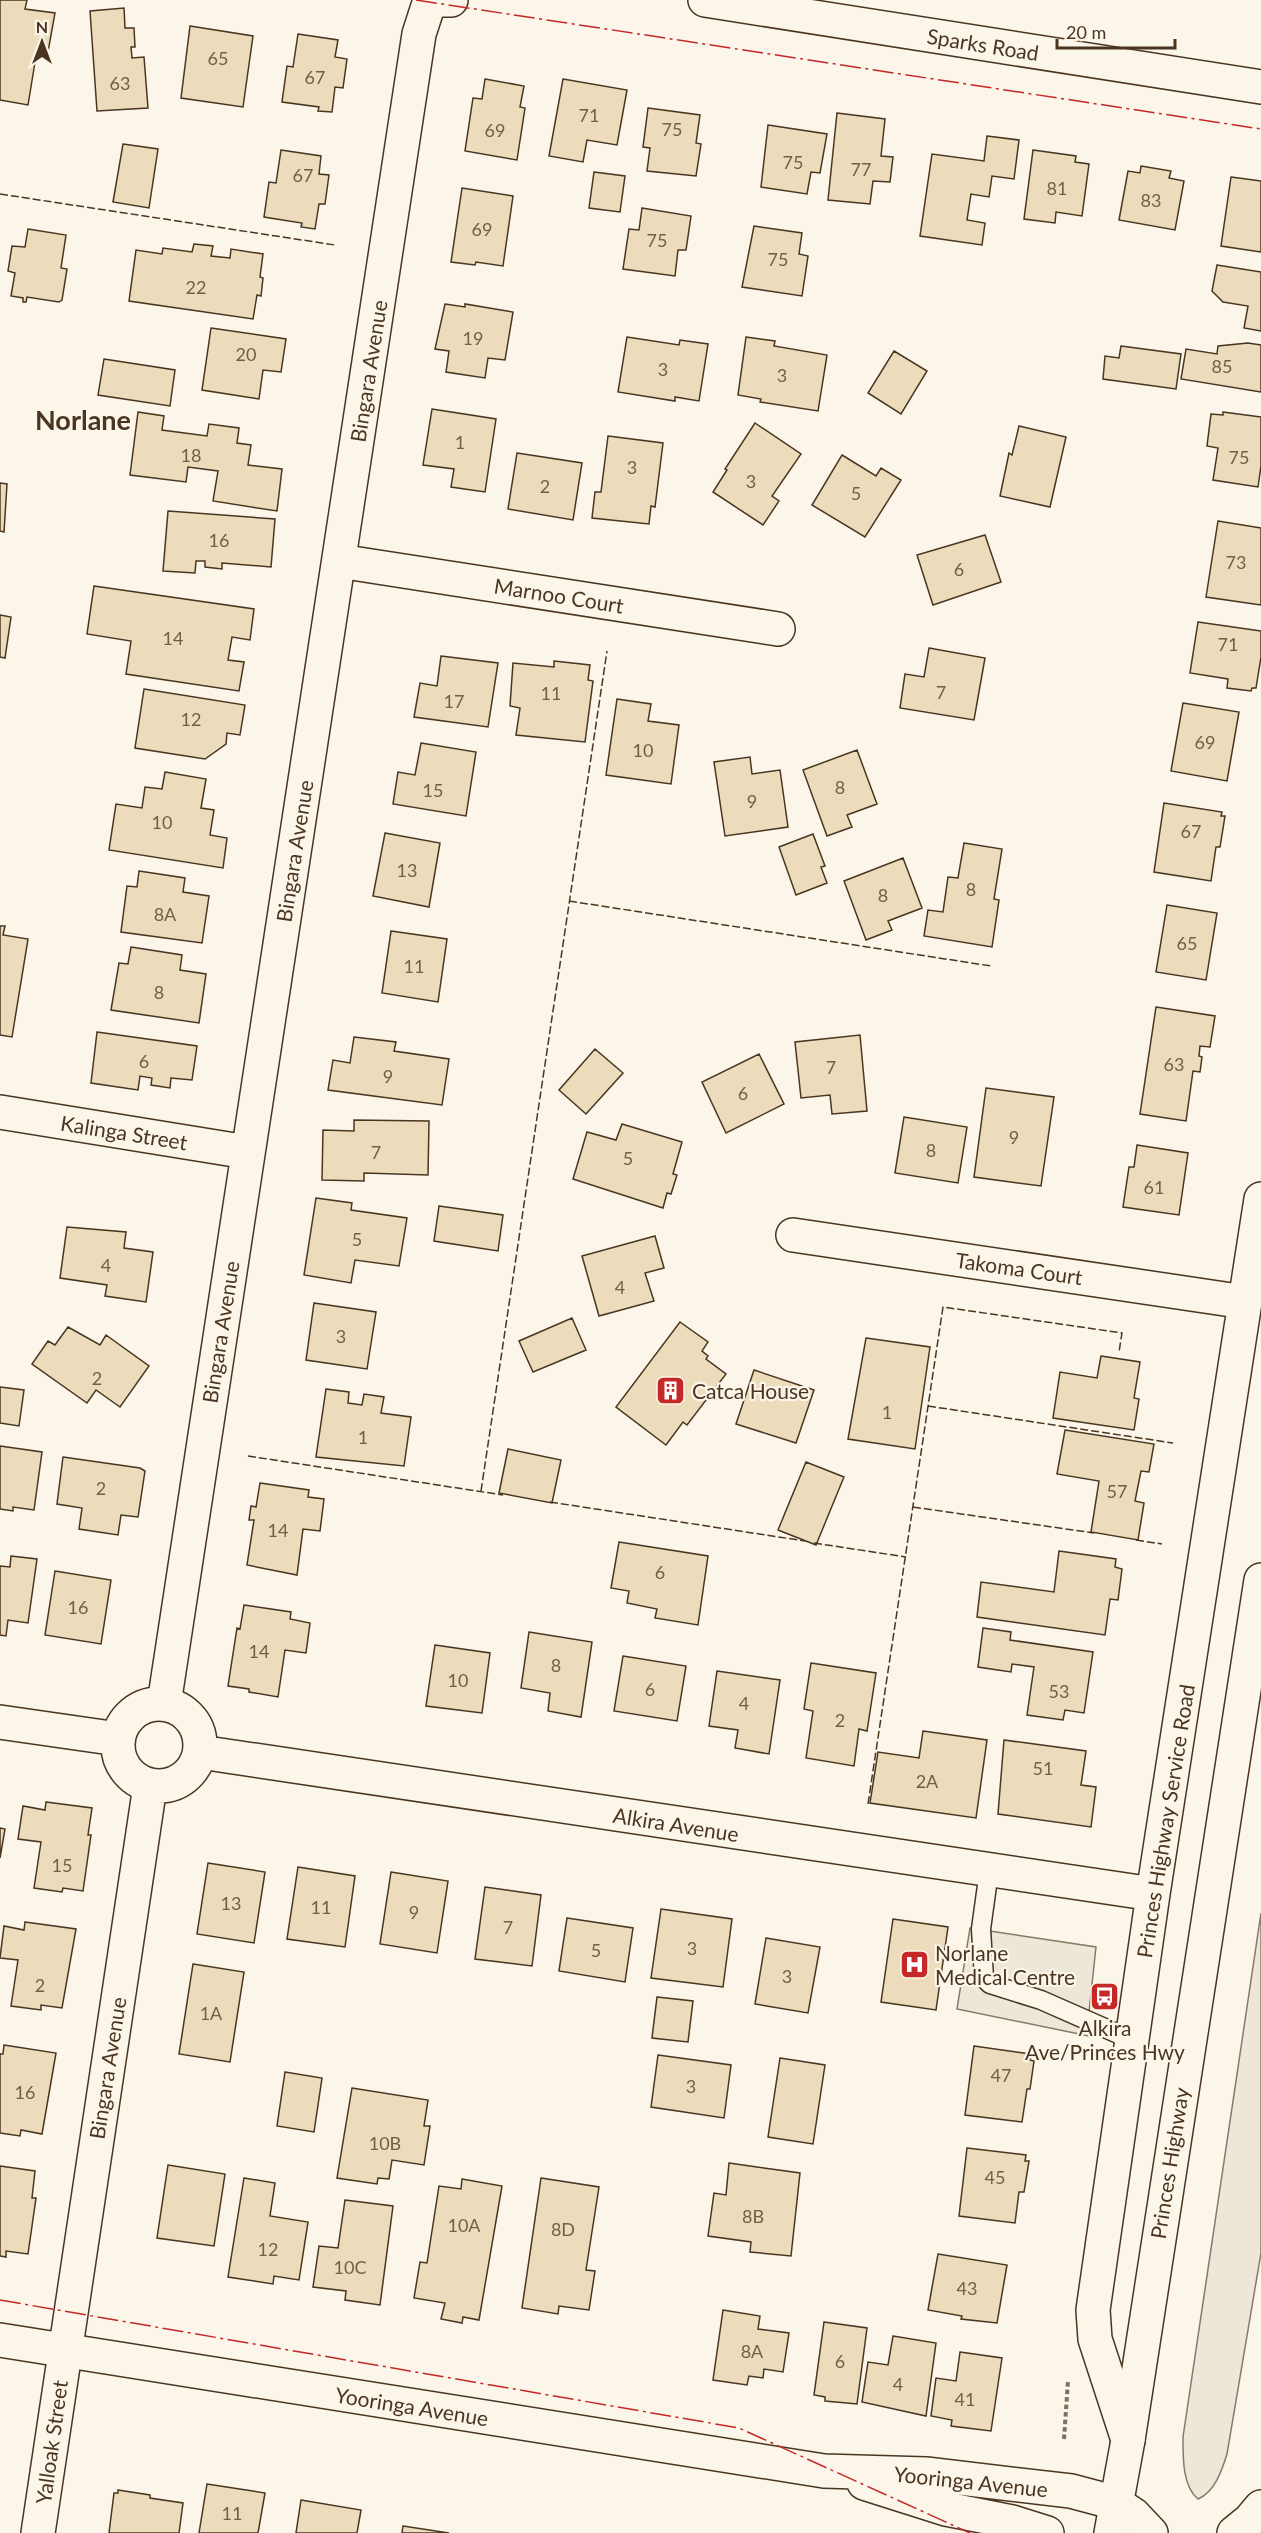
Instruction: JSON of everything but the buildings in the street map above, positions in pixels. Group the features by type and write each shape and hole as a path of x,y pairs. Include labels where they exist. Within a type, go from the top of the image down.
{"main road":[{"name":"Bingara Avenue","path":"164,1704 419,34 430,0"},
{"path":"442,0 451,0"},
{"name":"Sparks Road","path":"705,0 1261,87"},
{"name":"Marnoo Court","path":"339,561 778,628"},
{"name":"Kalinga Street","path":"0,1112 247,1152"},
{"name":"Princes Highway Service Road","path":"1128,2440 1095,2339 1092,2317 1153,1894 1261,1199"},
{"name":"Takoma Court","path":"793,1234 1245,1302"},
{"name":"Princes Highway","path":"1113,2518 1128,2440 1261,1580"},
{"path":"164,1704 178,1709 194,1723 199,1737 200,1752 195,1766 185,1777 172,1785 150,1786 132,1777 123,1766 118,1753 118,1739 122,1726 136,1710 150,1705 164,1704"},
{"path":"0,1722 118,1739"},
{"name":"Alkira Avenue","path":"200,1752 1153,1894"},
{"name":"Bingara Avenue","path":"64,2351 150,1786"},
{"name":"Yooringa Avenue","path":"0,2340 824,2471 926,2474 1079,2493 1113,2518"},
{"name":"Yalloak Street","path":"38,2533 64,2351"},
{"name":"Yooringa Avenue","path":"824,2471 946,2509 1012,2522 1047,2533"},
{"path":"1234,2533 1261,2507"},
{"path":"1113,2518 1134,2515 1151,2533"}],"lane":[{"path":"988,1871 981,1929 984,1978 990,1984 1041,2000 1132,2040"}],"shaded area":[{"path":"1261,1913 1261,2253 1227,2454 1213,2486 1198,2499 1186,2479 1183,2437"},
{"path":"970,1928 1096,1947 1088,2021 1089,2036 957,2009"}],"fence":[{"path":"0,194 335,245"},
{"path":"481,1491 607,651"},
{"path":"569,901 991,966"},
{"path":"868,1804 943,1307 1122,1333 1119,1352"},
{"path":"928,1406 1173,1443"},
{"path":"248,1456 503,1495"},
{"path":"550,1502 805,1541"},
{"path":"913,1507 1094,1533"},
{"path":"1136,1540 1162,1544"},
{"path":"814,1543 906,1557"}],"power":[{"path":"416,0 1261,129"},
{"path":"0,2300 739,2428 970,2533"}],"place":[{"name":"Catca House","path":"671,1390"},
{"name":"Norlane Medical Centre","path":"914,1964"},
{"name":"Alkira Ave/Princes Hwy","path":"1105,1996"}],"district":[{"name":"Norlane","path":"83,419"}]}
